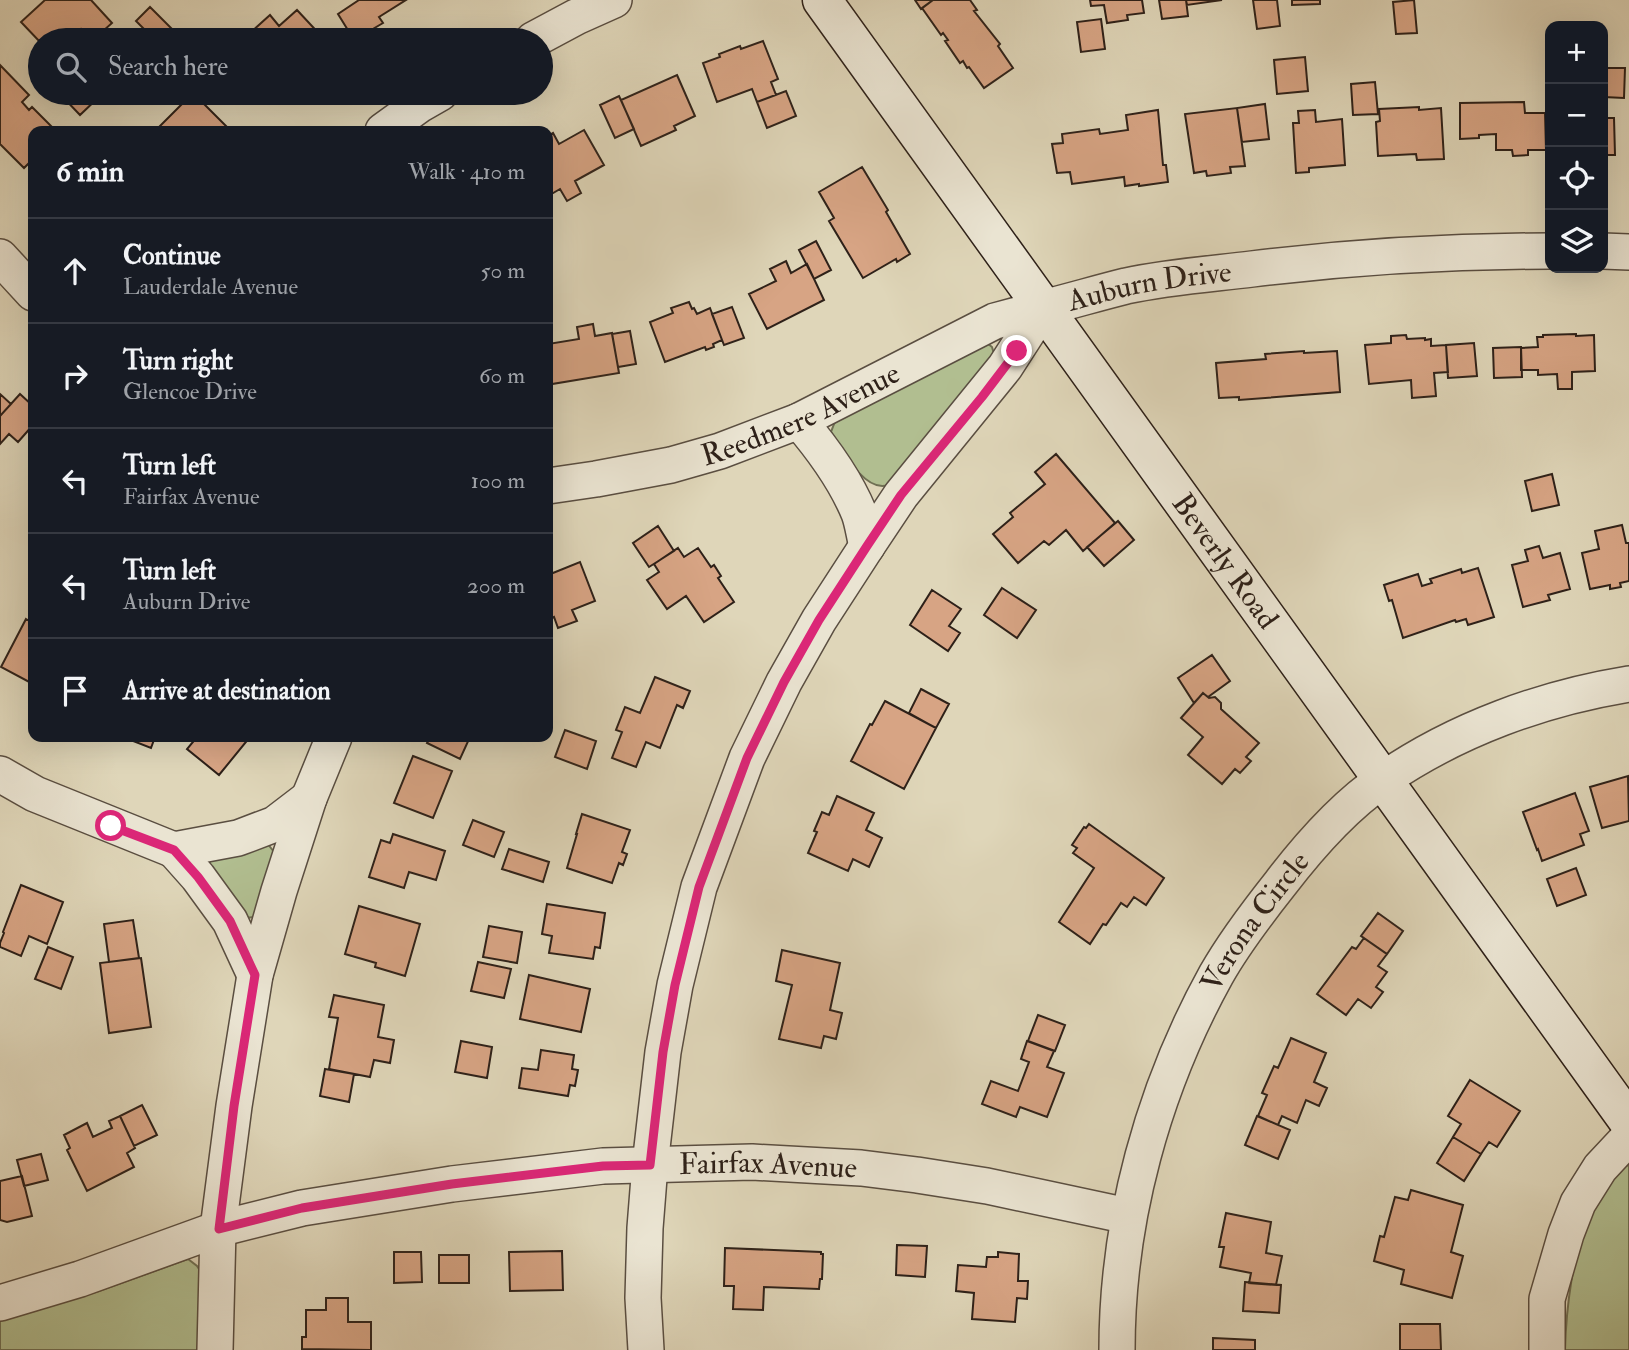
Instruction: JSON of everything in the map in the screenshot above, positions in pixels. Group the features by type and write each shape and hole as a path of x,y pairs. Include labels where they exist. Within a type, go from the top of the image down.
{"street":[{"path":"553,29 614,0"},
{"name":"Beverly Road","path":"822,0 1629,1122"},
{"path":"390,126 419,105"},
{"name":"Auburn Drive","path":"646,1350 645,1228 663,1052 675,985 699,887 747,758 784,682 819,620 867,546 901,495 1005,367 1043,308 1125,286 1265,267 1377,256 1545,251"},
{"path":"1608,251 1629,252"},
{"path":"0,257 28,288"},
{"name":"Reedmere Avenue","path":"553,485 671,465 720,450 799,421 995,321 1043,308"},
{"path":"799,421 844,481 860,515 867,546"},
{"name":"Verona Circle","path":"1117,1350 1122,1252 1128,1216 1142,1160 1177,1055 1217,974 1256,915 1294,865 1326,830 1383,779 1450,741 1490,722 1532,707 1607,687 1629,684"},
{"path":"215,1350 219,1229 234,1106 255,975 309,798 332,742"},
{"path":"0,775 35,794 174,850 198,877 230,921 255,975"},
{"path":"174,850 238,838 275,824 309,798"},
{"path":"1547,1350 1548,1299 1566,1234 1578,1203 1600,1168 1629,1137"},
{"name":"Fairfax Avenue","path":"0,1303 80,1279 219,1229 302,1208 452,1184 603,1166 752,1162 861,1168 987,1186 1128,1216"}],"green space":[{"path":"987,343 994,354 888,485 879,486 862,476 831,432 836,419"},
{"path":"267,843 274,852 254,917 245,918 206,869 212,858"},
{"path":"1627,1165 1629,1350 1565,1350 1571,1281 1583,1229 1603,1190 1619,1167"},
{"path":"188,1259 201,1272 200,1350 0,1350 0,1321 99,1291"}],"building":[{"path":"45,0 91,0 112,23 106,28 28,29 21,22"},
{"path":"359,0 406,0 379,17 383,23 374,28 347,28 338,14"},
{"path":"915,0 933,0 921,9"},
{"path":"933,0 970,0 977,10 974,11 1000,44 998,46 1013,68 984,88 969,67 967,68 963,61 960,63 945,41 948,40 943,33 941,35 922,8"},
{"path":"1090,0 1142,0 1144,13 1127,15 1128,20 1107,23 1104,5 1091,6"},
{"path":"1159,0 1186,0 1188,16 1162,19"},
{"path":"1186,0 1222,0 1187,5"},
{"path":"1253,0 1277,0 1280,26 1257,29"},
{"path":"1292,0 1320,0 1320,4 1292,5"},
{"path":"1414,0 1417,33 1396,34 1393,2"},
{"path":"150,7 171,28 143,28 136,21"},
{"path":"297,10 314,28 255,28 270,15 279,26"},
{"path":"1101,19 1105,49 1081,52 1077,22"},
{"path":"763,41 778,79 771,82 776,95 757,102 752,89 717,102 703,63 740,46 741,49"},
{"path":"1305,57 1308,91 1277,94 1274,60"},
{"path":"0,65 28,94 22,102 29,110 32,107 51,126 28,126 28,164 24,168 0,144"},
{"path":"1608,68 1625,68 1624,98 1608,97"},
{"path":"677,75 695,116 674,126 676,130 641,146 621,100"},
{"path":"1375,82 1378,114 1353,115 1351,84"},
{"path":"786,91 796,116 767,128 757,102"},
{"path":"619,96 634,129 615,138 600,105"},
{"path":"1524,102 1525,113 1545,113 1545,150 1528,150 1528,155 1513,156 1512,150 1496,150 1496,134 1460,139 1460,103"},
{"path":"1265,104 1269,139 1242,142 1237,108"},
{"path":"70,105 90,105 80,115"},
{"path":"181,105 205,105 226,126 160,126"},
{"path":"1419,107 1419,110 1441,108 1444,159 1417,160 1416,154 1378,156 1376,122 1380,121 1379,109"},
{"path":"1237,108 1245,166 1230,167 1231,173 1207,176 1206,171 1194,173 1185,114"},
{"path":"1158,110 1163,165 1166,165 1168,182 1125,186 1124,177 1072,184 1070,172 1057,173 1052,144 1063,143 1062,134 1099,129 1100,134 1128,130 1126,115"},
{"path":"1315,110 1316,122 1342,119 1345,165 1309,168 1309,172 1296,173 1293,123 1299,123 1298,111"},
{"path":"1608,118 1614,118 1615,155 1608,155"},
{"path":"584,130 604,165 575,181 581,193 567,201 560,189 553,193 553,133 559,144"},
{"path":"862,167 910,254 863,278 829,221 834,218 819,192"},
{"path":"816,241 831,270 814,279 799,250"},
{"path":"786,261 791,273 807,264 824,300 767,329 749,294 776,281 770,269"},
{"path":"689,302 697,314 710,308 722,340 713,344 714,347 706,350 705,347 665,362 650,322 673,313 671,308"},
{"path":"732,307 744,338 724,345 712,314"},
{"path":"593,324 595,336 612,333 619,373 553,384 553,343 579,339 577,327"},
{"path":"630,331 636,364 618,367 612,334"},
{"path":"1406,335 1407,339 1431,339 1431,346 1446,345 1448,372 1434,373 1436,396 1412,398 1411,380 1369,384 1365,345 1391,343 1391,336"},
{"path":"1594,335 1595,371 1572,372 1572,389 1558,389 1557,374 1538,375 1538,370 1521,370 1521,348 1538,347 1537,337"},
{"path":"1474,343 1477,376 1448,378 1446,345"},
{"path":"1521,347 1522,377 1494,378 1493,348"},
{"path":"1337,351 1340,392 1239,400 1239,397 1219,398 1216,363 1266,359 1265,354"},
{"path":"0,394 11,404 0,416"},
{"path":"20,394 28,401 28,431 18,442 9,434 0,444 0,416"},
{"path":"1056,454 1115,523 1083,551 1066,530 1049,545 1044,541 1018,563 993,534 1013,517 1010,513 1045,484 1035,472"},
{"path":"1552,474 1559,505 1532,511 1525,481"},
{"path":"1118,521 1134,540 1104,566 1087,547"},
{"path":"1622,525 1626,543 1629,543 1629,581 1620,583 1621,587 1610,589 1610,585 1590,589 1582,553 1599,549 1595,531"},
{"path":"658,526 674,551 649,567 633,543"},
{"path":"1539,546 1543,558 1560,553 1570,589 1548,595 1550,600 1523,607 1512,565 1528,561 1525,550"},
{"path":"678,548 684,557 698,548 711,567 714,565 721,576 718,578 734,602 704,622 686,596 667,609 647,580 659,572 654,564"},
{"path":"580,562 595,601 572,610 577,621 558,628 553,618 553,573"},
{"path":"1478,568 1494,617 1468,625 1466,619 1455,620 1403,638 1392,600 1389,601 1384,585 1418,574 1422,586 1432,583 1430,579 1461,569 1462,573"},
{"path":"1002,588 1036,610 1017,638 984,615"},
{"path":"932,590 961,609 949,626 960,633 948,651 910,625"},
{"path":"26,619 28,681 1,667"},
{"path":"1212,655 1230,681 1208,697 1203,693 1194,703 1178,678"},
{"path":"655,677 690,691 683,708 677,705 660,748 646,742 636,767 612,758 622,732 616,730 625,707 640,713"},
{"path":"921,689 949,704 936,728 909,713"},
{"path":"1203,693 1209,698 1215,697 1221,703 1221,709 1259,743 1246,757 1251,761 1240,773 1235,769 1222,784 1188,755 1203,737 1181,718"},
{"path":"885,701 936,728 904,789 851,761"},
{"path":"565,730 596,741 587,769 555,757"},
{"path":"136,742 153,742 151,748"},
{"path":"193,742 246,742 219,775 187,749"},
{"path":"428,742 468,742 460,759"},
{"path":"413,756 452,771 433,818 394,803"},
{"path":"1628,776 1629,821 1602,828 1590,787"},
{"path":"1575,793 1589,831 1580,834 1584,845 1542,861 1523,812"},
{"path":"837,796 874,813 866,830 882,838 869,867 853,859 848,871 808,853 822,812 829,815"},
{"path":"582,814 630,830 622,852 627,854 623,865 619,863 612,883 567,868"},
{"path":"473,820 504,832 494,857 463,845"},
{"path":"1089,824 1164,878 1146,905 1134,897 1127,907 1121,903 1090,944 1059,922 1094,868 1073,853 1077,848 1072,845"},
{"path":"393,834 445,851 436,880 409,872 404,888 369,877 381,840 390,843"},
{"path":"509,849 549,862 543,882 502,869"},
{"path":"1576,868 1586,895 1557,906 1547,879"},
{"path":"21,885 63,902 47,944 29,936 21,956 0,947 0,943"},
{"path":"547,904 605,913 600,948 595,947 593,959 549,953 552,936 542,934"},
{"path":"359,906 420,924 405,976 375,967 376,963 345,954"},
{"path":"1378,913 1403,931 1387,954 1361,936"},
{"path":"133,920 139,958 109,962 104,924"},
{"path":"489,926 522,932 517,963 483,957"},
{"path":"1364,938 1387,954 1378,966 1387,972 1376,987 1383,992 1371,1008 1358,999 1346,1015 1317,994 1352,947 1356,949"},
{"path":"48,947 73,957 61,989 35,979"},
{"path":"782,950 840,963 830,1010 842,1013 836,1039 824,1036 821,1048 779,1039 792,985 776,981"},
{"path":"141,958 151,1027 109,1033 100,963"},
{"path":"478,962 511,969 504,998 471,991"},
{"path":"529,975 590,989 581,1032 520,1019"},
{"path":"334,995 384,1005 378,1037 394,1040 390,1063 374,1060 370,1077 329,1069 338,1018 329,1017"},
{"path":"1038,1015 1065,1025 1055,1051 1028,1041"},
{"path":"1291,1038 1326,1053 1314,1082 1327,1088 1319,1106 1306,1100 1297,1123 1282,1116 1278,1125 1258,1116 1267,1095 1262,1093 1274,1066 1278,1068"},
{"path":"461,1041 492,1047 487,1078 455,1072"},
{"path":"1027,1041 1054,1051 1047,1067 1064,1073 1047,1117 1020,1107 1016,1117 982,1104 991,1081 1018,1091 1029,1062 1021,1059"},
{"path":"541,1050 574,1055 572,1069 578,1070 575,1086 570,1085 568,1096 519,1088 522,1068 538,1070"},
{"path":"325,1069 354,1074 349,1102 320,1096"},
{"path":"1470,1080 1520,1111 1497,1147 1489,1142 1481,1154 1453,1137 1461,1124 1448,1116"},
{"path":"142,1105 157,1135 134,1146 120,1116"},
{"path":"120,1116 135,1148 127,1153 134,1167 87,1191 67,1150 70,1148 64,1135 87,1123 93,1137 112,1128 109,1121"},
{"path":"1257,1116 1290,1130 1278,1159 1245,1145"},
{"path":"1453,1137 1481,1154 1464,1181 1437,1163"},
{"path":"41,1154 48,1180 24,1186 17,1160"},
{"path":"22,1176 32,1216 7,1222 0,1220 0,1181"},
{"path":"1411,1190 1463,1205 1451,1252 1463,1256 1452,1298 1401,1284 1404,1270 1374,1261 1395,1197 1408,1200"},
{"path":"1226,1213 1271,1222 1266,1253 1282,1256 1276,1285 1249,1283 1251,1273 1220,1267 1224,1247 1219,1247"},
{"path":"897,1245 927,1246 925,1277 896,1275"},
{"path":"725,1248 821,1252 822,1279 819,1289 764,1287 763,1310 733,1309 734,1286 724,1286"},
{"path":"562,1251 563,1290 510,1291 509,1252"},
{"path":"394,1252 421,1252 422,1282 394,1283"},
{"path":"998,1252 1019,1254 1018,1281 1028,1281 1027,1299 1017,1298 1015,1322 972,1319 974,1293 956,1291 958,1265 986,1267 987,1257 998,1257"},
{"path":"439,1255 469,1255 469,1283 439,1283"},
{"path":"1245,1282 1281,1285 1279,1313 1243,1311"},
{"path":"326,1298 348,1298 348,1322 371,1322 371,1350 302,1349 302,1337 306,1337 306,1310 326,1310"},
{"path":"1400,1324 1440,1324 1441,1350 1400,1350"},
{"path":"1213,1338 1255,1340 1255,1350 1213,1350"}],"route":[{"path":"111,826 174,850 198,877 230,921 255,975 234,1106 219,1229 302,1208 452,1184 603,1166 650,1165 663,1052 675,985 699,887 747,758 784,682 819,620 867,546 901,495 1017,351"}]}
